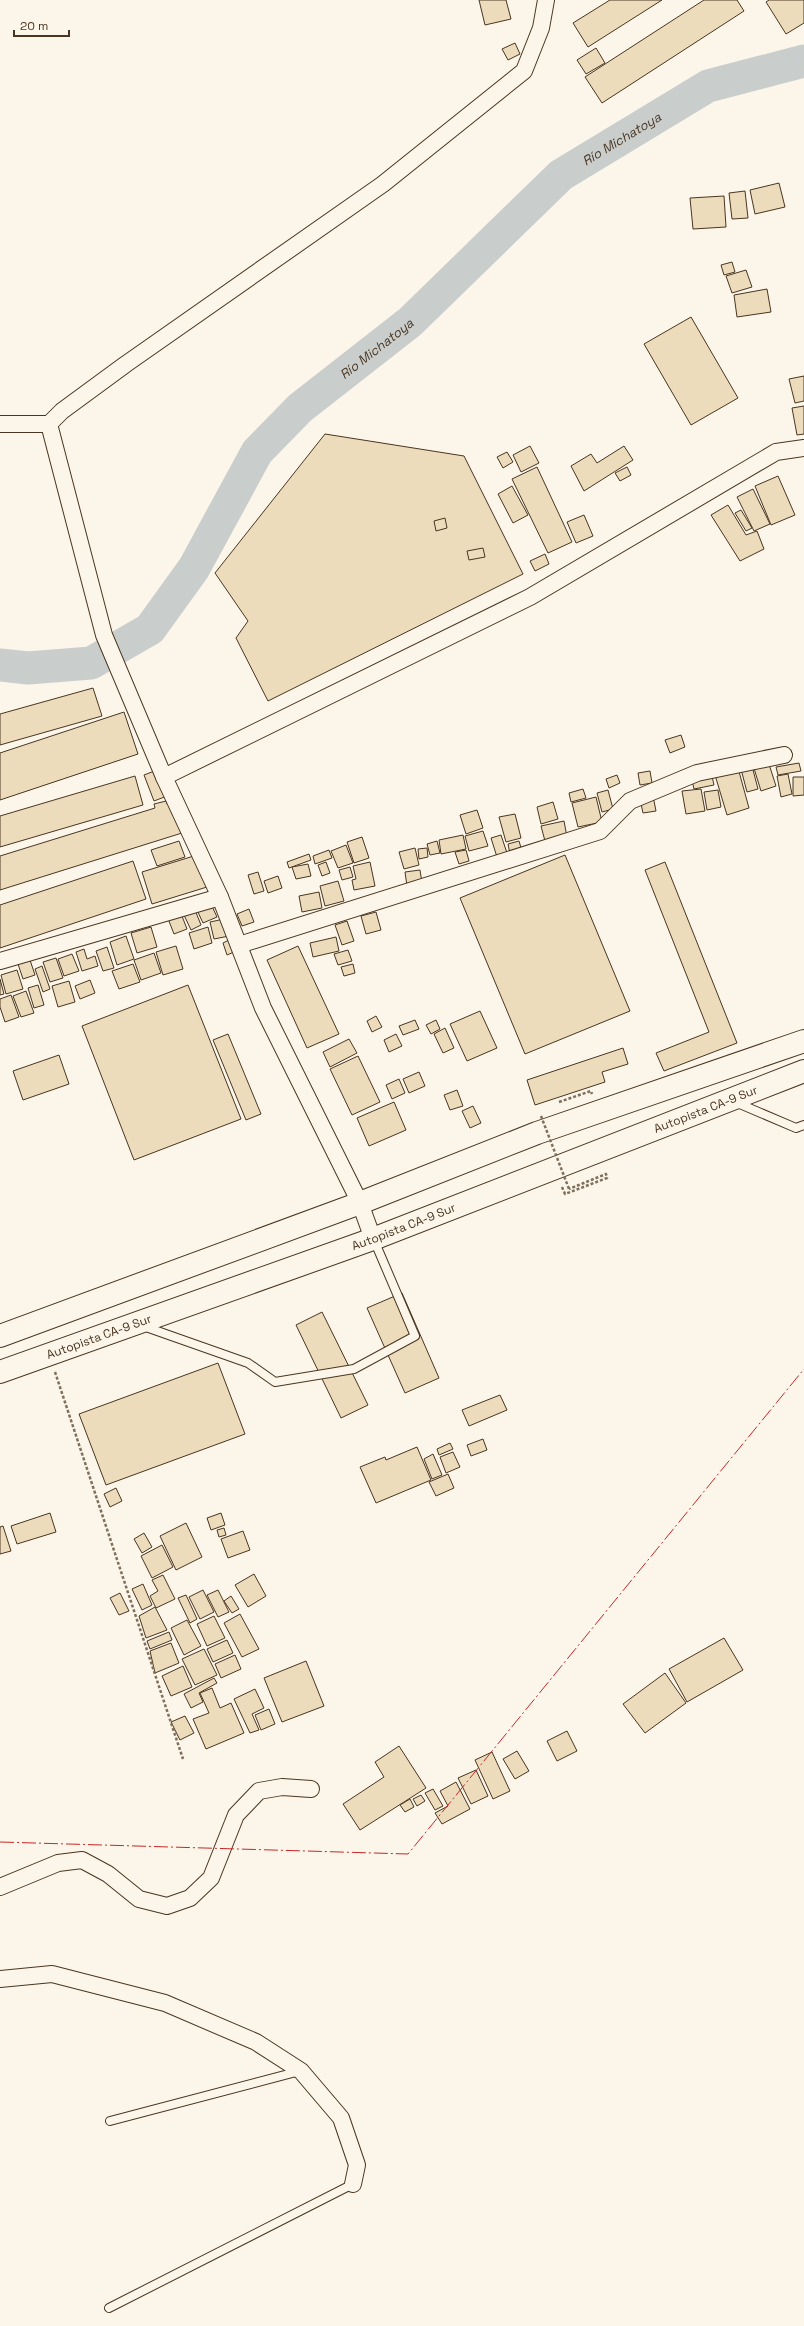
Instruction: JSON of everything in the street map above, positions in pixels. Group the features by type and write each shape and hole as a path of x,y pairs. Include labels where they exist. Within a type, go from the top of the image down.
{"highway":[{"path":"0,1336 360,1203 537,1133 804,1041"},
{"name":"Autopista CA-9 Sur","path":"0,1372 373,1239 804,1071"}],"street":[{"path":"0,424 50,424 62,411 126,364 383,184 524,71 541,28 546,0"},
{"path":"50,424 104,635 164,777 220,897 263,1008 360,1203 373,1239"},
{"path":"164,777 530,597 776,452 804,448"},
{"path":"239,945 600,831 630,801 696,773 784,755"},
{"path":"0,962 220,897"},
{"path":"0,1887 58,1863 82,1860 108,1874 139,1898 167,1906 190,1898 211,1878 236,1815 259,1791 282,1787 311,1789"},
{"path":"0,1979 52,1974 165,2003 256,2042 301,2071 341,2118 357,2165 353,2184"}],"lane":[{"path":"731,1100 796,1128 804,1125"},
{"path":"137,1324 248,1363 276,1382 354,1369 415,1336 373,1239"},
{"path":"110,2121 301,2071"},
{"path":"109,2308 353,2184"}],"path":[{"path":"541,1116 569,1189 606,1174 607,1178 565,1194"},
{"path":"50,1355 183,1759"}],"building":[{"path":"479,0 506,0 511,19 485,25"},
{"path":"610,0 662,0 588,47 573,23"},
{"path":"704,0 737,0 744,11 602,103 585,77"},
{"path":"769,0 804,0 804,23 786,34 766,2"},
{"path":"515,43 520,54 508,60 502,49"},
{"path":"596,48 605,63 586,74 577,60"},
{"path":"779,183 785,207 755,214 750,190"},
{"path":"745,191 748,218 732,219 729,193"},
{"path":"724,196 726,227 693,229 690,198"},
{"path":"732,262 735,272 724,275 721,265"},
{"path":"746,270 752,287 732,293 726,276"},
{"path":"767,289 771,312 737,317 734,295"},
{"path":"691,317 738,398 691,425 644,344"},
{"path":"804,376 804,401 795,403 789,379"},
{"path":"804,406 804,434 797,435 792,408"},
{"path":"325,434 464,456 523,574 268,701 236,638 248,621 215,573"},
{"path":"530,446 539,463 521,472 513,455"},
{"path":"624,446 633,460 584,491 571,466 591,454 597,463"},
{"path":"507,452 513,462 503,468 497,457"},
{"path":"537,467 572,542 548,553 512,479"},
{"path":"627,467 631,475 620,481 615,473"},
{"path":"778,476 795,515 771,525 755,486"},
{"path":"512,486 528,515 513,523 498,494"},
{"path":"753,489 770,524 754,531 737,497"},
{"path":"728,505 746,535 757,531 764,549 740,561 711,515"},
{"path":"741,510 752,528 746,531 735,513"},
{"path":"584,515 593,536 576,543 567,522"},
{"path":"445,518 447,528 436,531 434,521"},
{"path":"483,548 485,557 469,560 467,551"},
{"path":"545,554 549,564 535,571 530,561"},
{"path":"93,688 102,716 0,745 0,714"},
{"path":"124,712 138,754 0,800 0,753"},
{"path":"681,735 685,747 670,753 665,740"},
{"path":"768,761 776,786 761,791 753,765"},
{"path":"799,763 801,771 778,775 776,767"},
{"path":"752,766 758,789 747,792 741,769"},
{"path":"738,768 749,808 727,815 715,775"},
{"path":"157,770 167,796 154,801 144,775"},
{"path":"650,771 652,783 640,785 638,773"},
{"path":"711,772 714,785 694,789 691,776"},
{"path":"788,774 792,794 781,797 777,776"},
{"path":"617,775 620,783 609,788 606,779"},
{"path":"135,776 143,805 0,847 0,816"},
{"path":"793,777 804,777 804,795 793,796"},
{"path":"583,789 586,798 571,802 569,793"},
{"path":"701,789 705,811 686,814 682,791"},
{"path":"608,790 613,809 602,812 597,793"},
{"path":"718,790 721,807 707,810 704,792"},
{"path":"653,796 656,811 643,813 640,799"},
{"path":"596,797 602,822 578,827 572,803"},
{"path":"166,801 167,804 172,802 182,833 0,890 0,856 155,808 154,804"},
{"path":"553,802 558,819 541,824 537,807"},
{"path":"477,810 483,828 466,834 460,815"},
{"path":"515,814 521,838 506,842 499,817"},
{"path":"564,821 567,837 545,841 541,826"},
{"path":"483,831 488,846 469,851 465,836"},
{"path":"463,835 466,849 441,854 439,840"},
{"path":"501,835 507,853 497,857 491,838"},
{"path":"362,837 369,858 354,863 347,842"},
{"path":"179,841 185,857 157,866 151,850"},
{"path":"437,841 440,853 430,855 427,844"},
{"path":"519,841 522,851 510,854 508,844"},
{"path":"346,845 353,863 338,868 331,851"},
{"path":"415,848 419,865 404,869 399,852"},
{"path":"427,848 428,857 419,859 418,849"},
{"path":"329,850 332,858 315,864 313,856"},
{"path":"466,850 469,861 459,864 455,852"},
{"path":"309,854 311,860 289,868 287,862"},
{"path":"197,855 207,887 152,904 142,872"},
{"path":"565,855 630,1011 525,1054 460,898"},
{"path":"133,861 146,899 0,948 0,905"},
{"path":"326,862 330,873 322,876 318,865"},
{"path":"370,862 375,886 354,890 352,880 356,879 353,866"},
{"path":"665,862 737,1043 664,1071 656,1053 709,1032 645,870"},
{"path":"308,864 311,876 296,879 292,867"},
{"path":"350,867 353,877 342,880 339,870"},
{"path":"420,870 422,883 407,886 405,872"},
{"path":"258,872 264,891 254,894 248,875"},
{"path":"278,876 282,888 268,893 264,881"},
{"path":"338,881 344,901 325,906 320,886"},
{"path":"319,892 322,908 302,912 299,896"},
{"path":"211,904 217,917 203,923 197,910"},
{"path":"249,909 254,922 242,926 237,914"},
{"path":"195,910 201,925 191,930 184,915"},
{"path":"180,911 187,929 174,934 167,916"},
{"path":"376,912 381,930 366,934 361,916"},
{"path":"224,919 229,936 214,939 210,922"},
{"path":"347,921 354,941 342,945 335,925"},
{"path":"151,927 157,947 137,953 131,933"},
{"path":"208,927 212,943 194,949 189,933"},
{"path":"126,936 134,959 117,965 110,942"},
{"path":"336,937 339,951 313,957 310,943"},
{"path":"229,940 234,952 227,955 223,943"},
{"path":"176,946 183,969 163,975 156,952"},
{"path":"298,946 339,1034 307,1048 267,960"},
{"path":"107,947 114,968 103,971 96,951"},
{"path":"84,949 87,959 95,956 98,966 82,971 76,952"},
{"path":"348,950 352,961 338,965 334,954"},
{"path":"154,953 161,973 141,980 134,960"},
{"path":"28,954 35,975 23,979 16,958"},
{"path":"72,954 79,971 64,976 58,959"},
{"path":"56,958 63,978 50,982 43,962"},
{"path":"133,964 140,982 119,989 112,971"},
{"path":"353,964 355,973 344,976 341,967"},
{"path":"42,966 50,989 43,992 35,969"},
{"path":"17,970 23,989 6,994 1,975"},
{"path":"0,979 4,994 0,995"},
{"path":"90,980 95,993 80,999 75,986"},
{"path":"69,981 75,1002 58,1007 52,986"},
{"path":"38,985 44,1005 34,1008 28,988"},
{"path":"188,985 241,1119 134,1160 82,1026"},
{"path":"26,991 34,1013 21,1017 13,996"},
{"path":"11,995 19,1017 5,1022 0,1007 0,999"},
{"path":"480,1011 497,1048 467,1061 450,1024"},
{"path":"376,1016 382,1027 372,1032 367,1021"},
{"path":"415,1020 419,1029 403,1035 399,1026"},
{"path":"436,1020 440,1029 431,1034 426,1025"},
{"path":"445,1028 454,1048 443,1053 434,1034"},
{"path":"228,1034 261,1114 246,1120 213,1040"},
{"path":"396,1034 402,1046 389,1052 384,1040"},
{"path":"349,1039 357,1053 330,1067 323,1052"},
{"path":"623,1048 628,1064 602,1072 605,1082 535,1105 527,1080"},
{"path":"59,1055 69,1084 23,1100 13,1071"},
{"path":"358,1056 380,1102 352,1115 330,1069"},
{"path":"419,1072 425,1086 409,1093 403,1079"},
{"path":"399,1079 405,1093 392,1099 386,1085"},
{"path":"457,1090 463,1106 450,1110 444,1095"},
{"path":"394,1102 406,1130 369,1146 357,1118"},
{"path":"473,1106 481,1123 470,1128 462,1111"},
{"path":"402,1293 439,1378 405,1393 367,1308"},
{"path":"322,1312 368,1405 341,1418 296,1325"},
{"path":"218,1363 245,1434 106,1485 79,1414"},
{"path":"500,1395 507,1410 469,1426 462,1410"},
{"path":"483,1439 487,1450 471,1456 467,1445"},
{"path":"450,1443 453,1449 439,1455 437,1449"},
{"path":"417,1447 431,1480 376,1503 360,1467 385,1457 386,1460"},
{"path":"453,1452 460,1467 446,1473 440,1457"},
{"path":"433,1454 442,1475 432,1479 424,1459"},
{"path":"448,1474 454,1488 436,1496 429,1482"},
{"path":"116,1488 122,1501 110,1507 104,1494"},
{"path":"50,1513 56,1532 17,1544 11,1526"},
{"path":"221,1513 225,1525 211,1530 207,1518"},
{"path":"186,1523 202,1557 176,1570 160,1536"},
{"path":"3,1526 11,1551 0,1554 0,1527"},
{"path":"224,1528 226,1535 219,1537 217,1530"},
{"path":"243,1531 250,1550 228,1558 221,1539"},
{"path":"144,1533 152,1547 142,1553 134,1539"},
{"path":"162,1545 173,1567 152,1578 141,1556"},
{"path":"254,1574 266,1596 248,1607 235,1585"},
{"path":"163,1575 175,1599 156,1608 150,1596 158,1591 152,1580"},
{"path":"143,1584 152,1605 142,1610 132,1589"},
{"path":"203,1590 214,1612 200,1619 189,1597"},
{"path":"218,1590 229,1612 218,1617 207,1595"},
{"path":"120,1593 129,1611 119,1615 110,1598"},
{"path":"186,1595 197,1619 190,1623 178,1598"},
{"path":"231,1596 239,1609 232,1613 224,1601"},
{"path":"155,1607 167,1630 146,1638 139,1616"},
{"path":"240,1614 259,1649 242,1657 224,1623"},
{"path":"214,1616 225,1638 207,1646 197,1624"},
{"path":"187,1620 201,1646 184,1655 171,1628"},
{"path":"169,1632 172,1640 150,1649 147,1641"},
{"path":"724,1638 743,1670 687,1702 669,1669"},
{"path":"227,1640 233,1653 213,1662 207,1649"},
{"path":"171,1643 179,1663 155,1673 150,1651"},
{"path":"204,1649 217,1675 195,1685 182,1659"},
{"path":"235,1655 241,1669 221,1678 215,1664"},
{"path":"306,1661 324,1706 282,1722 264,1678"},
{"path":"183,1666 192,1687 171,1696 162,1676"},
{"path":"665,1673 686,1703 645,1733 623,1704"},
{"path":"214,1678 217,1683 199,1693 203,1702 191,1708 184,1694"},
{"path":"212,1688 220,1708 231,1703 244,1733 206,1749 193,1719 209,1713 200,1693"},
{"path":"255,1689 264,1708 252,1714 259,1730 250,1733 234,1699"},
{"path":"269,1709 275,1724 261,1730 255,1715"},
{"path":"185,1716 194,1733 180,1740 171,1722"},
{"path":"567,1731 577,1751 557,1761 547,1741"},
{"path":"399,1746 426,1788 360,1830 343,1804 384,1777 375,1762"},
{"path":"517,1751 529,1771 515,1779 503,1759"},
{"path":"492,1752 510,1791 493,1799 475,1760"},
{"path":"476,1770 488,1796 471,1804 458,1778"},
{"path":"456,1782 470,1809 442,1824 435,1813 448,1806 440,1791"},
{"path":"433,1789 443,1806 435,1810 425,1793"},
{"path":"421,1795 425,1801 417,1806 413,1799"},
{"path":"410,1799 414,1807 405,1812 400,1805"}],"waterway":[{"name":"Río Michatoya","path":"0,665 28,668 91,663 150,629 194,568 257,452 300,408 410,322 561,175 708,86 804,61"}],"power":[{"path":"0,1842 408,1854 804,1369"}]}
